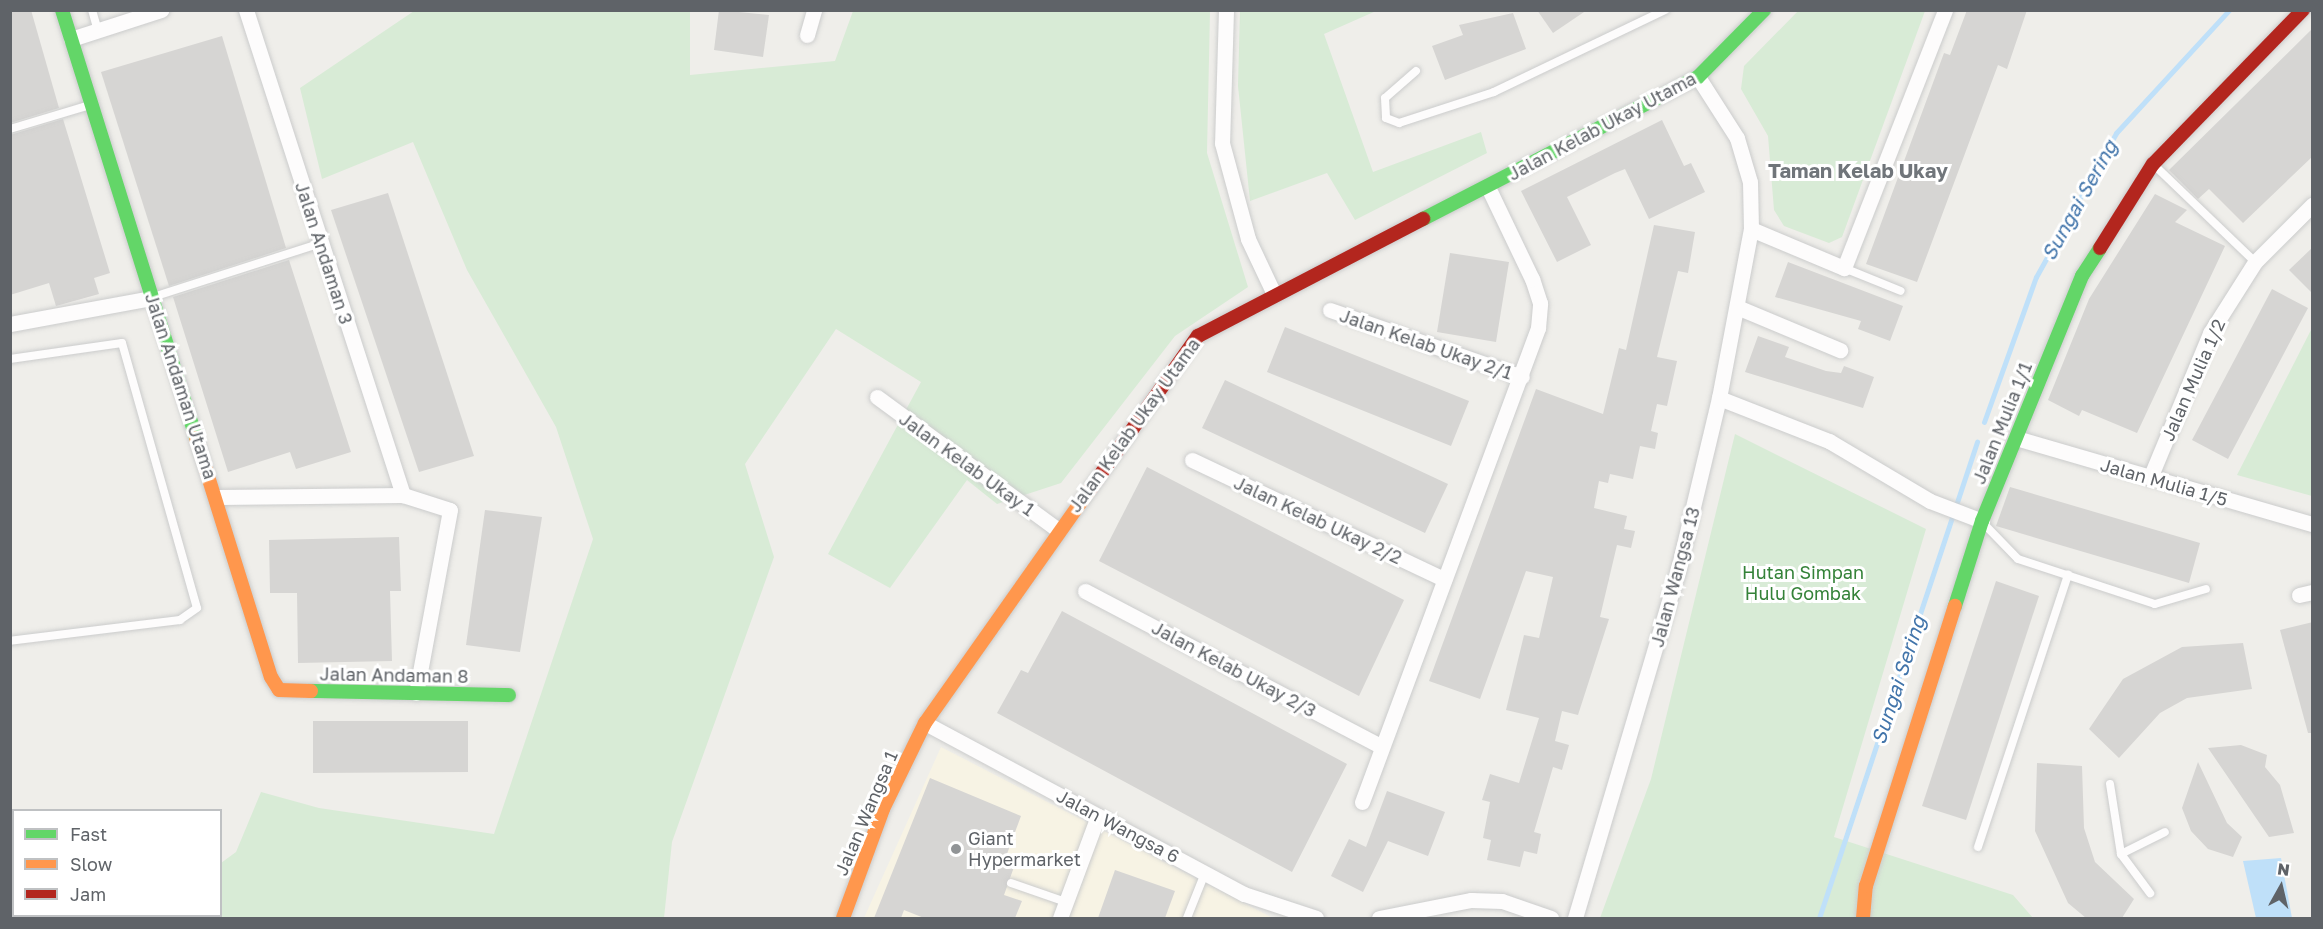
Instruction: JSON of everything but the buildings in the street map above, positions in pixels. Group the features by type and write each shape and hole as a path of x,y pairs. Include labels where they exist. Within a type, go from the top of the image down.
{"street":[{"name":"Jalan Andaman Utama","path":"62,10 152,298 218,497 403,495 450,510 451,519 416,693"},
{"path":"71,39 161,10"},
{"name":"Jalan Andaman 3","path":"246,10 403,495"},
{"path":"807,35 814,10"},
{"path":"1226,10 1222,143 1248,238 1273,292"},
{"name":"Jalan Kelab Ukay Utama","path":"925,723 1058,530 1198,336 1273,292 1488,187 1698,77 1764,10"},
{"path":"1751,229 1844,268 1945,10"},
{"name":"Jalan Mulia 1/1","path":"1863,918 1866,886 1982,521 2082,276 2153,164 2303,10"},
{"name":"Jalan Wangsa 13","path":"1575,918 1678,570 1719,398 1751,229 1750,182 1737,138 1698,77"},
{"name":"Jalan Kelab Ukay Utama","path":"1362,802 1444,579 1522,377 1540,303 1488,187"},
{"name":"Jalan Mulia 1/2","path":"2150,478 2210,333 2255,262 2313,205"},
{"path":"10,324 152,298"},
{"path":"1737,307 1840,350"},
{"name":"Jalan Kelab Ukay 2/1","path":"1330,310 1522,377"},
{"name":"Jalan Kelab Ukay 1","path":"877,397 1058,530"},
{"path":"1719,398 1828,441 1930,501 1966,518 1982,521"},
{"name":"Jalan Mulia 1/5","path":"2016,438 2313,524"},
{"name":"Jalan Kelab Ukay 2/2","path":"1192,460 1444,579"},
{"name":"Jalan Andaman 8","path":"218,497 279,690 508,695"},
{"name":"Jalan Kelab Ukay 2/3","path":"1085,591 1382,747"},
{"name":"Jalan Wangsa 6","path":"925,723 1205,873 1300,917 1316,918"},
{"name":"Jalan Wangsa 1","path":"843,918 883,809 925,723"},
{"path":"1060,918 1098,816"},
{"path":"1379,918 1471,900 1502,901 1551,918"}],"lane":[{"path":"92,10 98,31"},
{"path":"1416,71 1385,98 1386,118 1399,123 1494,92 1665,10"},
{"path":"10,129 92,104"},
{"path":"2153,164 2255,262"},
{"path":"152,298 321,243"},
{"path":"1844,268 1901,291"},
{"path":"10,360 122,344 197,608 180,620 10,641"},
{"path":"1982,521 2018,559 2155,604 2206,589"},
{"path":"1978,847 2068,576"},
{"path":"2110,784 2121,854 2150,893"},
{"path":"2121,854 2165,832"},
{"path":"1187,918 1205,873"},
{"path":"1011,883 1066,902"}],"shaded area":[{"path":"941,747 1273,918 864,918"}],"green space":[{"path":"1799,10 1925,11 1842,237 1829,243 1784,226 1774,210 1768,136 1741,89 1744,66"},
{"path":"414,11 690,11 690,75 835,61 853,11 1210,11 1207,153 1248,287 1175,336 1061,483 997,504 967,480 890,588 828,554 921,382 836,329 745,464 774,557 672,842 664,918 132,918 222,917 222,862 236,852 261,792 319,808 494,834 593,539 556,427 467,270 413,142 322,179 300,88"},
{"path":"1240,11 1376,11 1324,34 1373,172 1481,132 1487,153 1355,220 1327,173 1250,201 1238,86"},
{"path":"2312,328 2312,496 2237,475"},
{"name":"Hutan Simpan Hulu Gombak","path":"1735,434 1926,529 1834,837 2013,895 2033,918 1600,918 1651,779"}],"water":[{"path":"2281,858 2292,918 2256,918 2243,861"}],"waterway":[{"name":"Sungai Sering","path":"1984,422 2036,277 2116,133 2229,10"},
{"name":"Sungai Sering","path":"1819,918 1977,442"}],"traffic: fast":[{"path":"62,10 196,438"},
{"path":"1423,219 1698,77 1764,10"},
{"path":"1955,606 1982,521 2082,276 2100,248"},
{"path":"311,691 509,695"}],"traffic: slow":[{"path":"196,438 271,677 279,690 311,691"},
{"path":"843,918 883,809 925,723 1091,488"},
{"path":"1863,918 1866,886 1955,606"}],"traffic: jam":[{"path":"2100,248 2153,164 2303,10"},
{"path":"1091,488 1198,336 1423,219"}],"place":[{"name":"Giant Hypermarket","path":"956,849"}],"district":[{"name":"Taman Kelab Ukay","path":"1858,170"}]}
